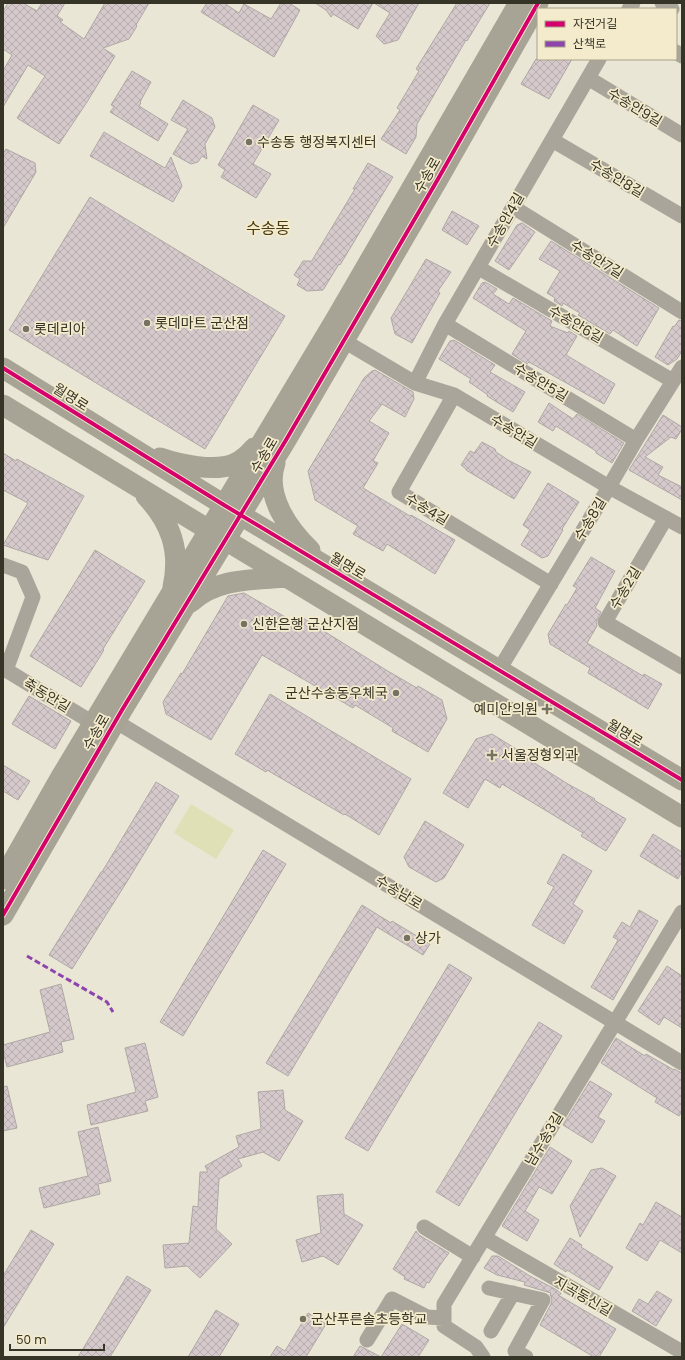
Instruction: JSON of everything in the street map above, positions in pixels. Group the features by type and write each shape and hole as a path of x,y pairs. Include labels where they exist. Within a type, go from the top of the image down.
{"street":[{"name":"수송로","path":"274,441 336,319 519,3"},
{"name":"수송로","path":"3,915 115,721 178,601 274,441 344,341 442,173 538,3"},
{"name":"수송안4길","path":"415,383 445,324 598,60"},
{"name":"수송안9길","path":"588,78 682,135"},
{"name":"수송안8길","path":"552,140 682,216"},
{"name":"수송안7길","path":"512,207 682,312"},
{"name":"수송안6길","path":"478,268 674,381"},
{"name":"수송안5길","path":"445,324 636,440"},
{"name":"수송안길","path":"344,341 415,383 454,395 609,487 682,527"},
{"name":"수송8길","path":"499,670 636,440 682,367"},
{"name":"월명로","path":"3,368 232,510 682,780"},
{"name":"수송4길","path":"454,395 399,492 551,584"},
{"path":"3,404 286,578 682,817"},
{"path":"137,451 168,461 188,465 219,467 233,464 274,441"},
{"path":"274,441 274,465 271,480 272,491 277,504 295,533 332,569"},
{"path":"133,483 156,506 173,537 178,601 196,597 211,588 229,582 286,578"},
{"name":"수송2길","path":"666,518 605,622 682,668"},
{"name":"축동안길","path":"3,565 22,572 33,597 6,670 93,723"},
{"name":"수송로","path":"3,879 93,723 178,601"},
{"name":"수송남로","path":"115,721 682,1063"},
{"name":"남수송3길","path":"444,1318 444,1304 682,912"},
{"path":"424,1227 473,1257"},
{"name":"지곡동신길","path":"485,1238 682,1352"},
{"path":"489,1288 543,1300 515,1351 526,1357"},
{"path":"491,1331 513,1293"},
{"path":"367,1340 392,1299 427,1317 444,1318 444,1326 476,1347 483,1357"}],"green space":[{"path":"191,804 234,830 216,859 174,833"}],"building":[{"path":"8,3 23,3 37,11 42,3 65,3 57,16 63,20 60,22 84,39 105,3 149,3 129,39 103,48 115,56 59,144 17,118 45,76 28,65 3,107 3,71 12,55 3,49 3,11"},
{"path":"207,3 224,3 239,13 244,4 271,19 281,3 289,3 300,10 274,57 201,12"},
{"path":"315,3 373,3 358,29 333,14 331,17 326,10"},
{"path":"374,3 419,3 398,40 384,44 376,36 390,13"},
{"path":"457,3 490,3 467,41 466,40 417,124 416,137 406,154 381,139 400,110 397,108 419,71 416,69"},
{"path":"536,59 571,60 549,99 521,84"},
{"path":"132,71 151,82 139,106 168,124 158,141 110,112 114,107 111,105"},
{"path":"183,100 212,118 215,127 205,144 207,159 202,156 198,162 191,164 173,154 188,129 171,120"},
{"name":"수송동 행정복지센터","path":"253,105 279,120 253,164 271,174 256,198 221,177 225,170 218,165"},
{"path":"104,132 165,168 171,157 182,186 173,202 90,156"},
{"path":"6,149 35,163 36,172 3,228 3,154"},
{"path":"368,163 393,177 340,265 339,264 323,290 307,291 297,285 300,279 294,275 303,261 312,261 355,189 353,189"},
{"name":"롯데마트 군산점","path":"90,197 285,316 205,449 9,330"},
{"path":"452,211 479,226 467,245 442,230"},
{"path":"522,223 535,232 509,270 495,261 517,225"},
{"path":"551,241 659,308 637,346 613,330 610,334 578,315 580,313 563,303 562,306 554,301 555,298 547,293 560,271 539,259"},
{"path":"426,259 451,272 438,291 440,293 412,343 395,334 391,318"},
{"path":"485,282 497,289 493,294 509,304 513,298 552,321 550,326 568,333 569,331 577,336 566,355 615,384 604,404 529,362 527,364 512,354 526,331 473,298 482,283"},
{"path":"679,320 682,321 682,351 677,359 668,365 655,357 673,326 674,327"},
{"path":"454,340 495,365 490,372 525,392 513,412 487,396 488,395 469,382 471,379 439,359 450,341"},
{"path":"375,370 413,392 414,399 405,417 382,404 369,421 389,433 373,461 378,463 363,488 410,516 411,515 455,540 435,574 387,544 383,551 353,534 358,526 315,500 308,471 364,378"},
{"path":"549,403 573,419 577,414 624,443 612,463 556,426 553,431 538,422"},
{"path":"663,415 682,427 682,429 676,439 671,437 645,457 663,467 658,475 682,487 682,500 629,470"},
{"path":"482,442 495,449 496,452 508,460 531,472 514,499 466,470 461,465 470,451 474,453"},
{"path":"3,453 16,461 17,459 84,496 48,560 3,545 28,503 3,490"},
{"path":"548,483 579,502 562,529 563,530 548,556 542,558 521,545 530,530 523,525"},
{"path":"95,550 145,581 81,687 30,656"},
{"path":"591,557 615,571 595,608 601,612 596,622 597,626 587,643 643,676 644,674 662,684 648,709 588,673 590,668 550,644 548,634 577,588 573,586"},
{"path":"244,593 299,625 303,618 386,670 417,688 418,686 442,700 447,719 428,752 392,731 393,728 355,705 353,708 262,655 211,740 166,714 163,702 181,673 182,674 228,596"},
{"path":"270,694 411,779 379,835 267,770 266,772 235,754"},
{"path":"29,696 71,721 55,749 12,724"},
{"path":"492,734 521,752 520,754 626,819 606,851 581,836 583,833 502,784 500,788 485,779 468,808 443,793 476,739"},
{"path":"3,765 30,781 18,800 3,791"},
{"path":"156,782 179,796 72,969 49,955 102,872"},
{"path":"425,821 464,845 444,878 436,882 409,867 404,857"},
{"path":"653,834 682,852 682,871 678,879 640,856"},
{"path":"263,850 286,864 183,1036 160,1022"},
{"path":"563,854 592,871 573,904 583,911 564,944 532,925 554,887 547,883"},
{"path":"362,905 430,944 423,955 377,927 288,1076 266,1063"},
{"path":"639,910 658,921 613,1000 591,987 618,940 613,937 622,922 630,927"},
{"path":"449,964 472,978 368,1151 345,1138"},
{"path":"667,966 682,976 682,1028 664,1017 659,1025 638,1011"},
{"path":"61,984 74,1039 61,1042 63,1052 7,1067 3,1045 50,1032 40,990"},
{"path":"539,1022 562,1036 459,1206 436,1192"},
{"path":"616,1038 645,1056 646,1054 682,1073 682,1111 679,1116 655,1102 657,1098 601,1063"},
{"path":"145,1043 158,1097 145,1101 148,1111 91,1125 87,1105 136,1092 125,1048"},
{"path":"590,1081 612,1094 598,1117 605,1121 592,1143 563,1125"},
{"path":"7,1086 17,1128 3,1131 3,1087"},
{"path":"283,1090 285,1110 303,1121 279,1161 263,1152 238,1159 242,1166 219,1179 216,1229 232,1244 200,1278 187,1266 165,1268 163,1245 189,1243 193,1206 198,1207 200,1172 208,1172 205,1166 239,1147 236,1136 261,1129 258,1092"},
{"path":"98,1127 111,1181 98,1184 100,1194 44,1208 39,1188 88,1176 78,1132"},
{"path":"550,1147 572,1161 552,1194 539,1187 525,1211 539,1220 527,1241 502,1226"},
{"path":"602,1168 616,1176 580,1237 570,1206 591,1170"},
{"path":"343,1194 344,1214 363,1225 338,1265 323,1256 302,1262 296,1240 321,1233 317,1196"},
{"path":"656,1202 682,1217 682,1253 660,1240 647,1261 626,1248 640,1223 643,1225"},
{"path":"31,1230 54,1244 3,1328 3,1276"},
{"path":"416,1231 419,1235 449,1253 424,1288 404,1279 405,1277 393,1269"},
{"path":"570,1238 582,1245 581,1247 613,1267 599,1290 567,1270 566,1272 554,1264"},
{"path":"492,1256 498,1256 530,1276 555,1289 561,1293 558,1295 616,1329 599,1357 594,1357 540,1325 551,1304 551,1293 524,1285 525,1282 497,1275 484,1268"},
{"path":"127,1276 151,1290 110,1357 78,1357"},
{"path":"657,1291 672,1300 656,1326 632,1311 639,1299 648,1304"},
{"path":"216,1310 239,1324 219,1357 188,1357"},
{"path":"308,1313 326,1324 306,1357 270,1357 277,1346 285,1351"},
{"path":"402,1324 429,1340 418,1357 381,1357"},
{"path":"360,1346 381,1357 353,1357"}],"marked path":[{"path":"27,956 107,1002 113,1012"}],"cycle path":[{"path":"3,915 122,710 286,440 438,179 538,3"},
{"path":"3,368 224,505 682,780"}],"place":[{"name":"수송동 행정복지센터","path":"249,142"},
{"name":"롯데마트 군산점","path":"147,323"},
{"name":"롯데리아","path":"26,329"},
{"name":"신한은행 군산지점","path":"244,624"},
{"name":"군산수송동우체국","path":"396,693"},
{"name":"예미안의원","path":"547,709"},
{"name":"서울정형외과","path":"492,755"},
{"name":"상가","path":"407,938"},
{"name":"군산푸른솔초등학교","path":"303,1319"}],"district":[{"name":"수송동","path":"268,228"}]}
